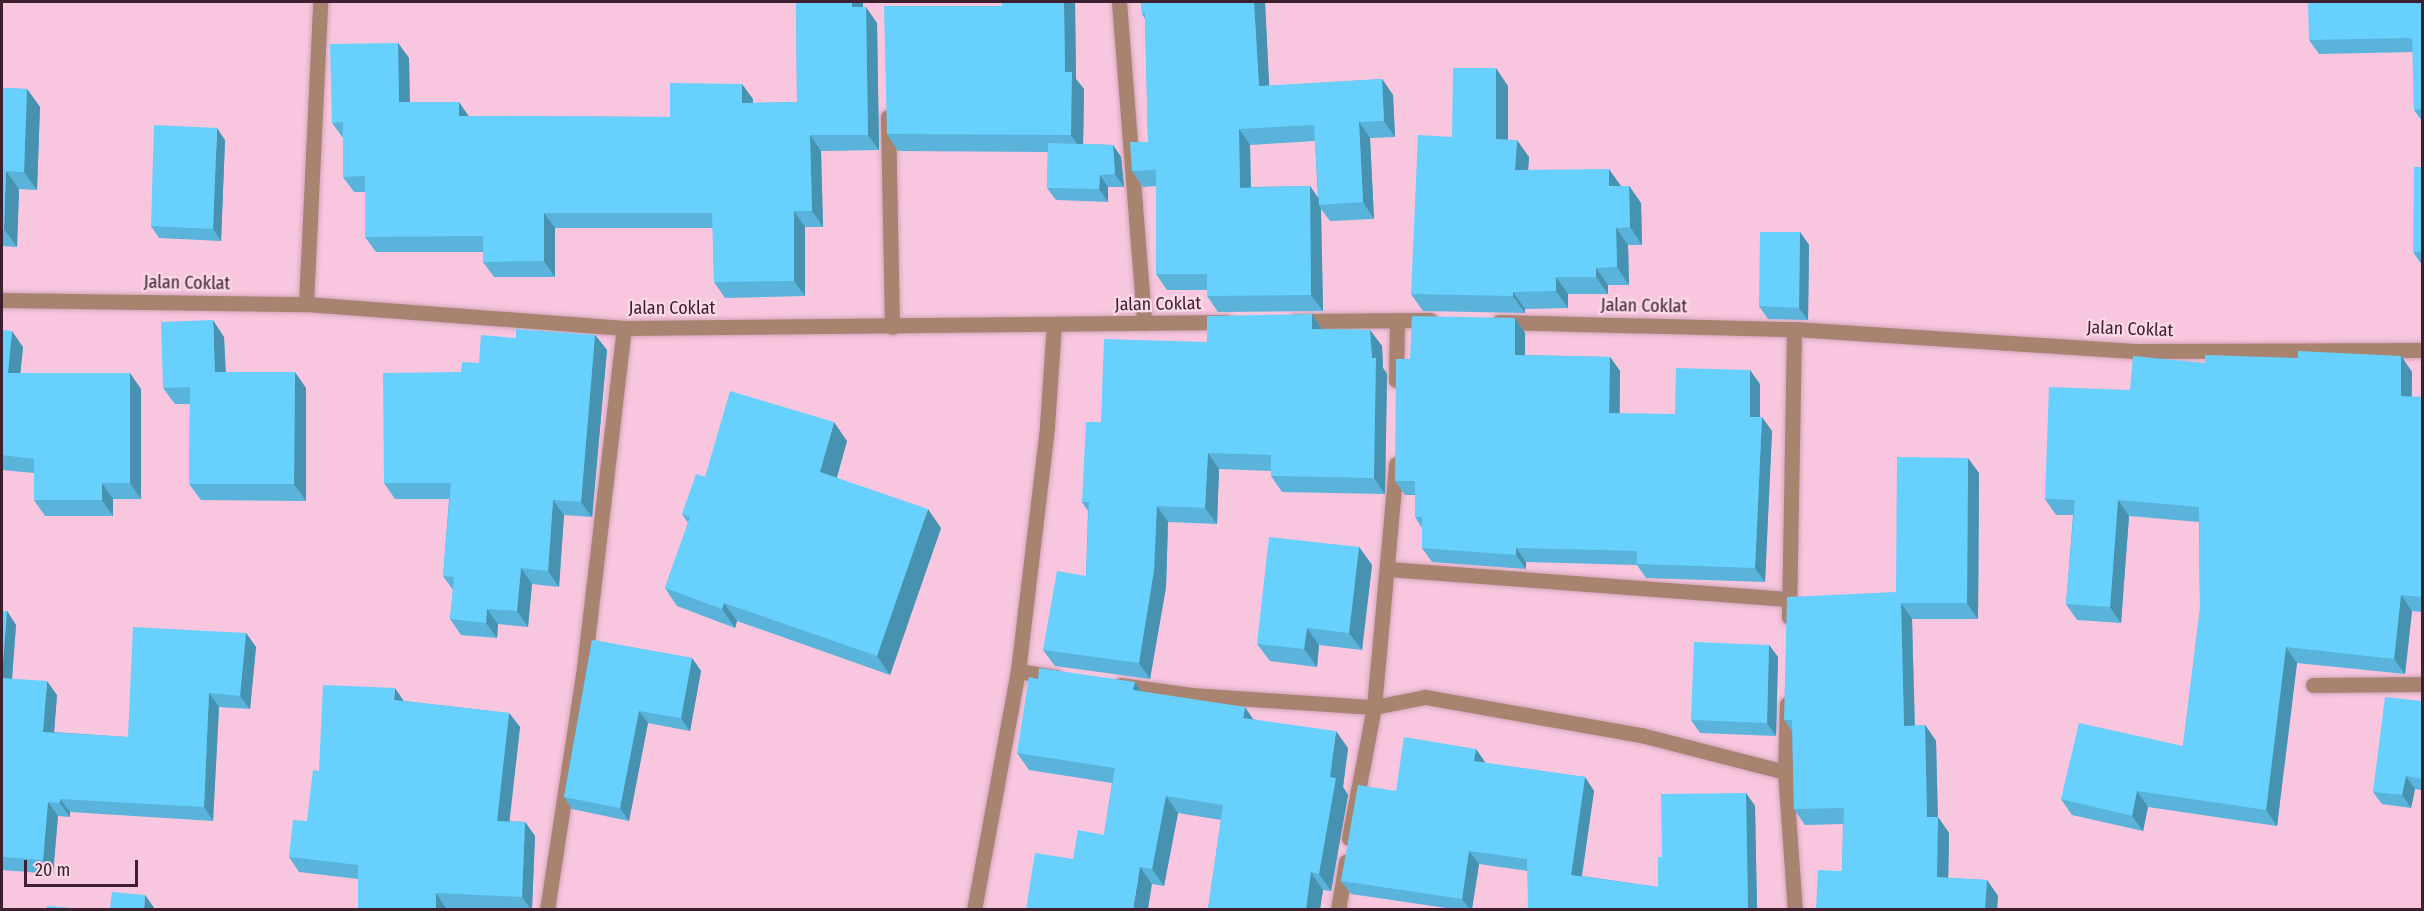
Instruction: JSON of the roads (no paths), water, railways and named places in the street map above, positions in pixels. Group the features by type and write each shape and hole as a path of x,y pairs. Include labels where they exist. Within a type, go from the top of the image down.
{"street":[{"path":"306,304 320,2"},
{"path":"1119,2 1144,323"},
{"path":"888,106 892,327"},
{"name":"Jalan Coklat","path":"2,300 306,304 624,328 1247,322"},
{"path":"1396,401 1397,320"},
{"path":"1282,321 1443,321"},
{"name":"Jalan Coklat","path":"1479,321 1794,329 2134,351 2422,350"},
{"path":"974,909 1024,672 1054,324"},
{"path":"547,909 583,676 624,328"},
{"path":"1789,633 1794,329"},
{"path":"1338,909 1374,707 1389,568 1396,448"},
{"path":"1389,568 1790,599"},
{"path":"1024,672 1076,680"},
{"path":"1099,683 1191,695 1374,707 1425,697 1641,735 1785,772"},
{"path":"2313,685 2422,684"},
{"path":"1787,691 1785,772 1795,909"}]}
